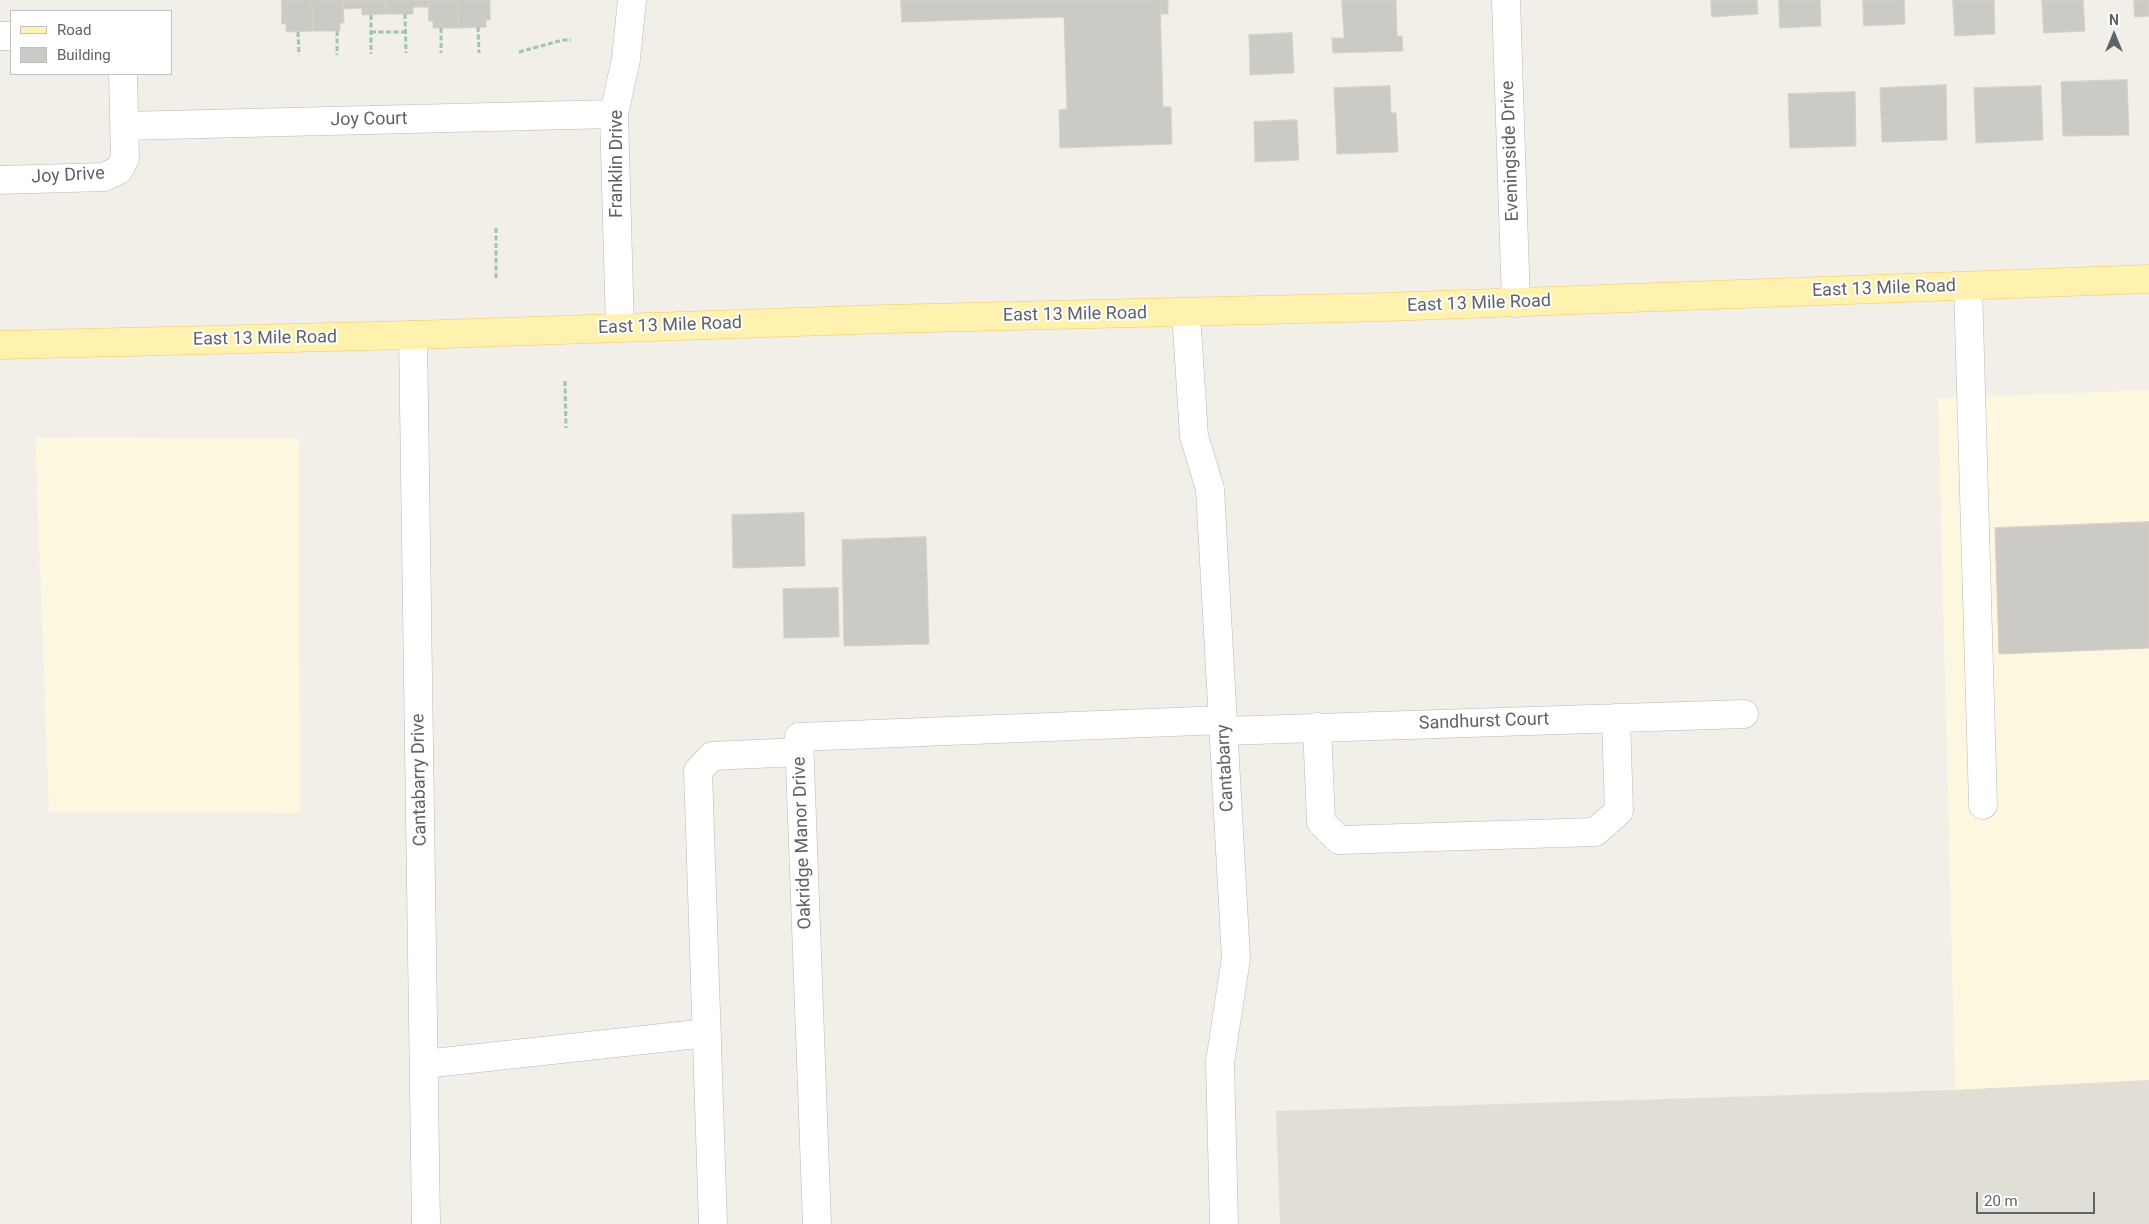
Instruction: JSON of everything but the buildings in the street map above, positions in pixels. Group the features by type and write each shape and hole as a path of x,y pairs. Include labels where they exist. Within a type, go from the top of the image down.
{"main road":[{"name":"East 13 Mile Road","path":"0,345 413,335 886,318 1186,313 1516,303 2149,279"}],"street":[{"name":"Franklin Drive","path":"620,328 614,114 626,59 632,0"},
{"name":"Eveningside Drive","path":"1506,0 1516,303"},
{"path":"123,75 124,126"},
{"name":"Joy Court","path":"124,126 614,114"},
{"name":"Joy Drive","path":"0,180 104,177 112,175 118,170 125,158 124,126"},
{"path":"1968,286 1983,805"},
{"name":"Cantabarry","path":"1186,313 1194,436 1210,489 1236,958 1220,1062 1224,1224"},
{"name":"Cantabarry Drive","path":"413,335 426,1224"},
{"name":"Sandhurst Court","path":"1223,725 1317,727 1744,714"},
{"path":"1317,727 1321,822 1339,840 1595,832 1619,811 1616,718"},
{"name":"Oakridge Manor Drive","path":"817,1224 799,737 1223,725"},
{"path":"713,1224 698,771 712,756 799,752"},
{"path":"424,1064 707,1034"}],"path":[{"path":"405,14 406,53"},
{"path":"371,15 371,54"},
{"path":"478,27 479,53"},
{"path":"440,28 441,53"},
{"path":"337,31 337,55"},
{"path":"298,32 298,55"},
{"path":"371,32 406,32"},
{"path":"519,52 564,40 571,40"},
{"path":"496,228 496,279"},
{"path":"565,381 566,428"}],"shaded area":[{"path":"2149,390 2149,1080 1955,1090 1938,398"},
{"path":"35,437 299,438 300,813 49,812"},
{"path":"2149,1080 2149,1224 1280,1224 1276,1111 1955,1090"}]}
